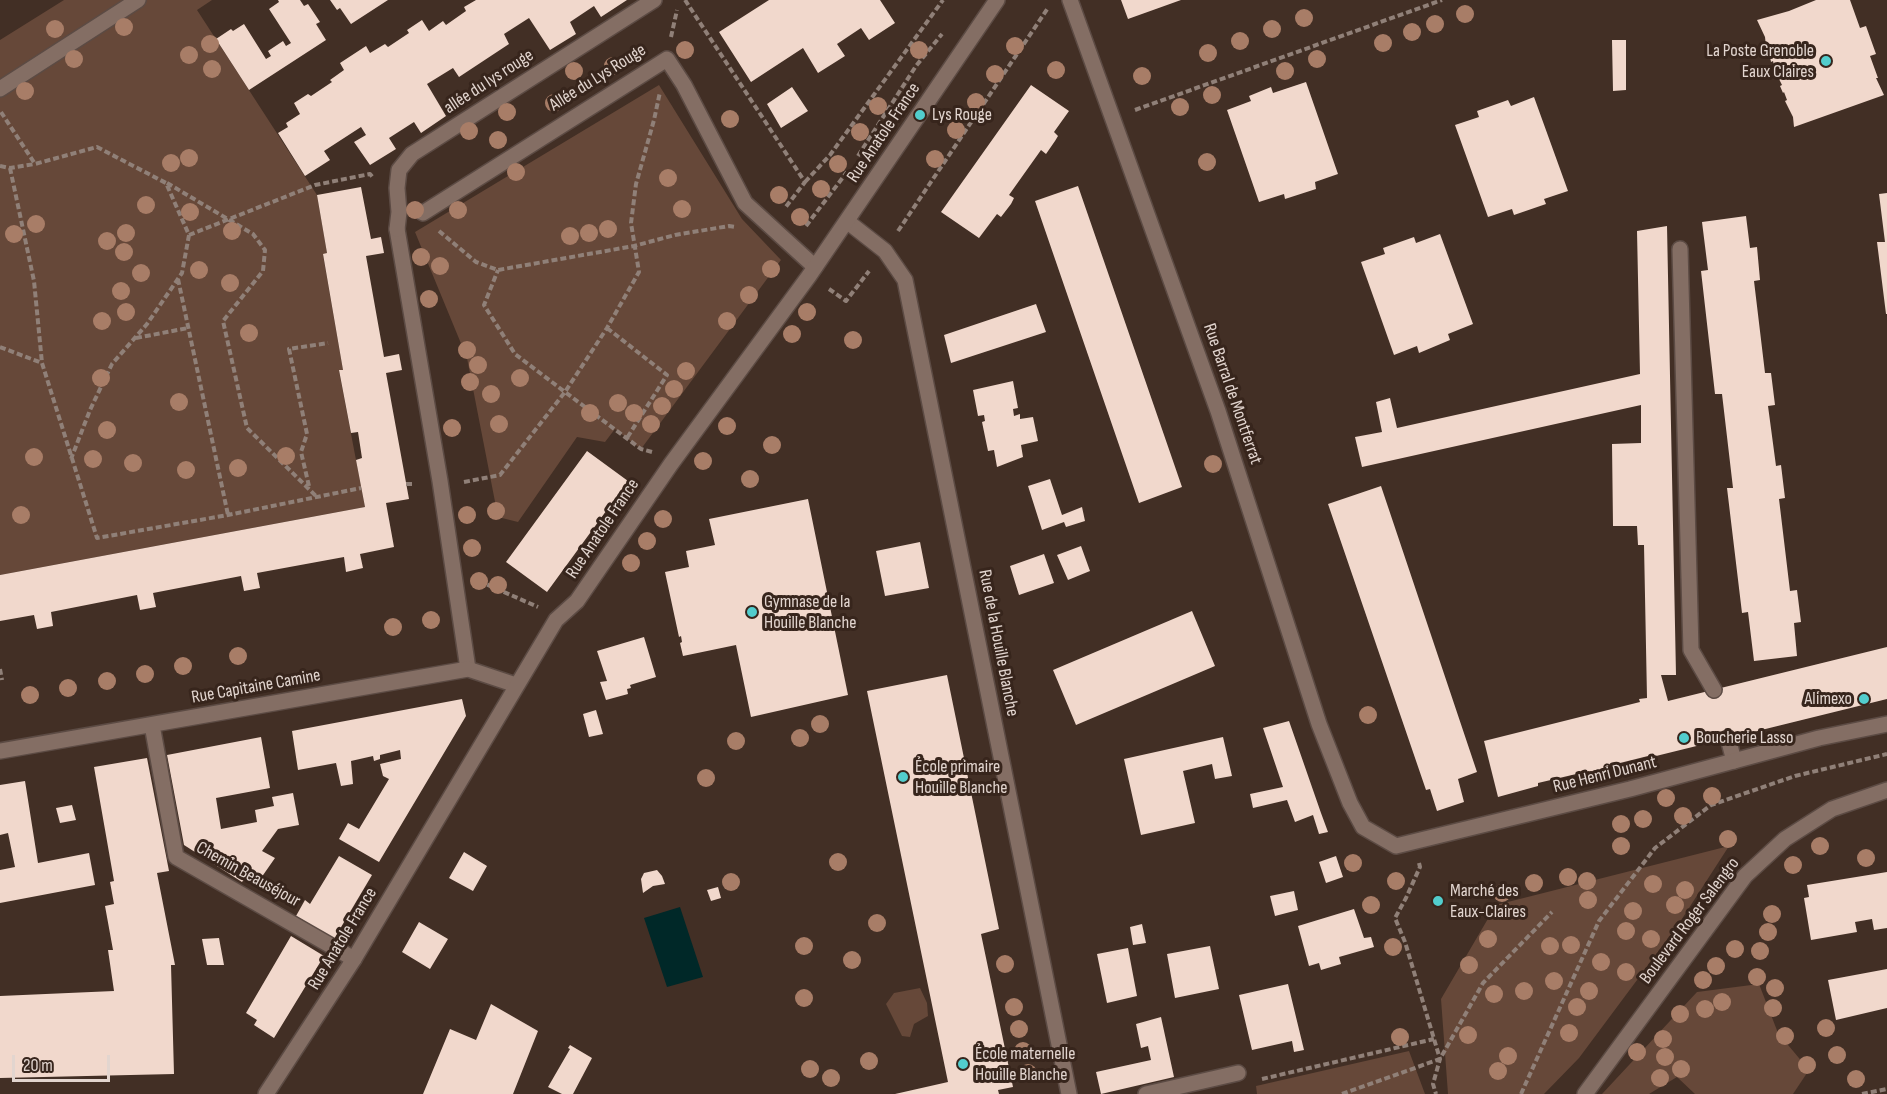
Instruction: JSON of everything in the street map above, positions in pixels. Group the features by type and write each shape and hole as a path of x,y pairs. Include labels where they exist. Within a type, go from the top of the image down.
{"street":[{"path":"0,89 138,0"},
{"name":"allée du lys rouge","path":"468,669 440,481 397,229 399,170 412,154 654,0"},
{"name":"Rue Anatole France","path":"266,1094 354,959 556,620 577,602 670,464 848,222 997,0"},
{"name":"Rue Barral de Montferrat","path":"1071,0 1218,411 1319,724 1350,803"},
{"name":"Allée du Lys Rouge","path":"423,213 667,59 684,85 745,203 812,271"},
{"name":"Rue de la Houille Blanche","path":"848,222 885,251 905,280 1069,1094"},
{"path":"1680,249 1691,650 1714,690"},
{"name":"Rue Capitaine Camine","path":"0,751 468,669 516,685"},
{"name":"Rue Henri Dunant","path":"1350,803 1363,827 1396,846 1630,789 1819,738 1887,724"},
{"name":"Chemin Beauséjour","path":"152,725 176,857 354,959"},
{"path":"1728,738 1734,761"},
{"name":"Boulevard Roger Salengro","path":"1585,1094 1745,876 1785,839 1832,809 1887,790"},
{"path":"1146,1094 1238,1073"}],"path":[{"path":"461,483 500,475 565,392 607,328 639,272 631,223 636,184 654,120 679,0"},
{"path":"685,0 805,182"},
{"path":"771,227 805,182 830,155 943,0"},
{"path":"812,271 846,301 885,251 1053,0"},
{"path":"1112,118 1442,0"},
{"path":"0,111 35,164"},
{"path":"0,166 10,168 35,164 98,147 166,183 253,234 265,250 263,271 223,321 246,428 318,497"},
{"path":"10,168 34,281 42,363 97,538 361,488"},
{"path":"189,235 315,184 370,174 399,212"},
{"path":"71,459 90,410 112,364 147,324 182,273 189,235 166,183"},
{"path":"423,213 432,225 476,262 498,270 634,246 686,233 729,226 746,228"},
{"path":"498,270 484,304 515,354 641,449 670,464"},
{"path":"178,279 228,515"},
{"path":"135,338 188,328"},
{"path":"607,328 667,375 627,438"},
{"path":"309,489 301,452 307,435 289,350 327,343"},
{"path":"0,346 42,363"},
{"path":"475,579 535,606 556,620"},
{"path":"0,669 2,680"},
{"path":"1521,1094 1599,921 1655,848 1711,805 1795,776 1887,754"},
{"path":"1415,841 1420,867 1395,918 1405,942 1440,1059"},
{"path":"1436,1094 1433,1084 1440,1059 1483,984 1552,912"},
{"path":"1252,1082 1434,1039"},
{"path":"1342,1094 1440,1059"},
{"path":"1862,1094 1887,1089"}],"shaded area":[{"path":"64,0 212,0 197,10 317,195 327,253 323,255 343,370 339,371 365,507 0,575 0,40"},
{"path":"659,85 742,219 781,260 641,449 615,429 605,442 577,437 518,522 498,517 467,358 415,232"},
{"path":"1729,846 1678,925 1579,1058 1544,1094 1448,1094 1441,999 1496,905"},
{"path":"1759,984 1778,1033 1809,1070 1793,1094 1695,1094 1677,1077 1649,1094 1602,1094 1697,992"},
{"path":"920,988 927,1003 928,1016 914,1024 910,1037 902,1036 886,1004 894,993"},
{"path":"1409,1051 1425,1094 1257,1094 1256,1086"}],"water":[{"path":"680,907 703,977 667,987 644,918"}],"building":[{"path":"278,0 300,0 304,6 308,4 320,22 316,24 326,40 249,90 216,39 244,24 266,59 271,56 268,51 283,41 286,46 291,43 269,9 279,2"},
{"path":"330,0 388,0 351,24 340,8 337,10"},
{"path":"476,0 627,0 601,17 594,6 570,22 576,34 550,50 529,18 504,34 509,44 459,77 453,68 427,84 446,116 421,133 414,122 389,138 396,149 370,165 354,142 366,135 361,127 324,151 330,160 305,176 278,133 288,127 286,123 300,114 294,103 308,94 311,96 332,82 330,80 344,70 340,63 366,46 370,53 385,44 388,47 409,33 407,30 422,20 429,31 443,21 446,25 466,11 464,7"},
{"path":"769,0 880,0 895,23 869,40 861,28 837,44 845,56 818,73 803,48 751,82 719,32"},
{"path":"1121,0 1181,0 1128,19"},
{"path":"1816,0 1850,0 1860,28 1866,26 1876,54 1870,56 1884,95 1794,127 1793,117 1780,86 1782,85 1777,77 1773,61 1771,62 1765,37 1757,20"},
{"path":"1612,40 1626,40 1626,90 1613,91"},
{"path":"1306,82 1338,174 1315,182 1316,189 1285,199 1284,194 1259,202 1227,110 1251,101 1249,96 1271,87 1273,93"},
{"path":"1031,85 1069,111 1054,132 1058,136 1046,154 1041,150 1009,195 1014,198 1011,204 1001,217 997,214 979,238 941,212"},
{"path":"792,87 808,111 781,128 767,104"},
{"path":"907,89 914,93 902,111 895,106"},
{"path":"1534,97 1568,191 1544,199 1546,204 1514,215 1512,209 1488,217 1455,125 1479,117 1477,111 1508,100 1511,106"},
{"path":"1078,186 1182,487 1139,503 1035,201"},
{"path":"361,187 371,239 381,237 384,253 366,256 384,357 399,354 402,370 386,373 409,499 386,503 394,547 360,554 363,568 346,572 344,557 257,573 260,588 244,591 241,576 153,593 156,607 140,610 137,595 51,612 53,626 37,629 34,615 0,621 0,575 365,507 356,460 362,458 358,432 351,433 339,370 343,370 323,254 327,253 317,195"},
{"path":"1887,193 1886,314 1877,242 1885,242 1879,194"},
{"path":"1746,216 1750,248 1757,247 1760,280 1754,281 1765,373 1771,373 1775,405 1768,406 1776,466 1781,465 1785,498 1779,499 1790,591 1797,590 1801,622 1794,623 1797,656 1754,661 1748,612 1742,613 1727,488 1733,488 1722,394 1715,394 1701,271 1708,270 1702,222"},
{"path":"1667,226 1676,675 1661,675 1668,701 1887,647 1887,699 1604,767 1604,770 1590,774 1589,771 1538,783 1538,786 1498,797 1484,741 1640,702 1639,699 1647,698 1644,545 1638,545 1637,526 1613,526 1612,444 1641,443 1641,405 1362,467 1355,437 1382,432 1376,402 1390,398 1397,428 1640,374 1637,231"},
{"path":"1440,234 1473,324 1448,334 1450,340 1419,353 1417,346 1394,355 1361,262 1385,254 1383,248 1414,237 1416,243"},
{"path":"1036,304 1046,332 951,363 944,335"},
{"path":"1013,381 1018,408 1013,409 1014,416 1020,414 1020,419 1033,417 1038,441 1021,445 1023,457 997,467 994,450 988,451 982,422 985,421 984,415 978,416 973,390"},
{"path":"587,451 628,481 547,592 506,562"},
{"path":"1050,479 1062,515 1082,507 1085,521 1066,527 1064,522 1042,530 1028,486"},
{"path":"1381,486 1477,772 1458,779 1464,802 1437,811 1430,789 1426,790 1328,504"},
{"name":"Gymnase de la Houille Blanche","path":"808,499 848,695 751,717 736,645 683,656 681,636 679,637 665,572 689,567 686,551 715,545 709,519"},
{"path":"920,542 929,588 885,596 876,551"},
{"path":"1081,546 1090,571 1068,580 1057,555"},
{"path":"1044,554 1054,583 1019,595 1010,566"},
{"path":"1192,611 1215,666 1076,725 1053,670"},
{"path":"644,637 656,677 630,685 631,688 627,689 628,694 606,700 600,682 607,681 597,651"},
{"path":"947,675 999,929 981,934 1013,1087 998,1090 999,1094 895,1094 948,1082 867,691"},
{"path":"462,699 466,716 379,862 339,839 348,823 359,829 389,779 383,776 380,764 401,759 400,750 380,755 380,759 374,761 373,756 351,761 353,784 341,786 336,763 298,770 292,731"},
{"path":"596,710 603,734 589,737 583,714"},
{"path":"1289,721 1328,832 1319,834 1313,815 1295,822 1287,800 1253,808 1250,794 1283,787 1263,728"},
{"path":"261,737 270,788 216,798 221,829 257,822 255,810 274,806 272,797 293,793 299,825 278,829 262,851 275,858 261,878 250,871 242,882 184,845 167,755"},
{"path":"1223,737 1232,776 1215,779 1212,764 1183,771 1195,823 1141,835 1124,759"},
{"path":"147,758 169,871 157,873 175,965 171,965 174,1074 0,1078 0,996 114,991 108,950 113,950 105,906 114,904 110,882 114,881 94,767"},
{"path":"25,781 38,863 89,853 95,885 0,903 0,870 15,867 8,833 0,835 0,785"},
{"path":"72,805 76,820 60,823 56,808"},
{"path":"464,852 487,866 473,891 449,878"},
{"path":"339,856 372,875 334,939 296,916 305,900 310,904"},
{"path":"1336,856 1343,877 1326,883 1319,862"},
{"path":"657,870 665,884 653,886 643,893 641,879 644,873"},
{"path":"1887,872 1887,928 1874,930 1872,919 1855,922 1857,932 1811,940 1804,898 1809,897 1807,885"},
{"path":"718,887 721,898 711,901 707,890"},
{"path":"1294,891 1298,910 1275,916 1270,896"},
{"path":"1354,909 1364,938 1371,937 1374,947 1339,957 1341,964 1321,970 1319,963 1309,966 1298,926"},
{"path":"419,922 448,939 430,969 402,952"},
{"path":"1142,924 1146,943 1133,945 1130,927"},
{"path":"291,936 324,956 274,1038 254,1025 257,1020 246,1013"},
{"path":"219,938 224,965 207,965 202,939"},
{"path":"1210,946 1219,989 1175,998 1167,954"},
{"path":"1128,948 1137,996 1107,1003 1097,954"},
{"path":"1887,969 1887,1008 1836,1020 1828,980"},
{"path":"1288,984 1304,1050 1294,1052 1292,1041 1252,1050 1239,995"},
{"path":"491,1004 538,1031 513,1094 423,1094 450,1029 476,1040"},
{"path":"1161,1017 1174,1077 1101,1094 1096,1072 1151,1060 1148,1046 1141,1048 1136,1024"},
{"path":"570,1045 592,1058 573,1094 562,1094 548,1087 570,1049 568,1048"}],"place":[{"name":"La Poste Grenoble Eaux Claires","path":"1826,61"},
{"name":"Lys Rouge","path":"920,115"},
{"name":"Gymnase de la Houille Blanche","path":"752,612"},
{"name":"Alimexo","path":"1864,699"},
{"name":"Boucherie Lasso","path":"1684,738"},
{"name":"École primaire Houille Blanche","path":"903,777"},
{"name":"Marché des Eaux-Claires","path":"1438,901"},
{"name":"École maternelle Houille Blanche","path":"963,1064"}]}
